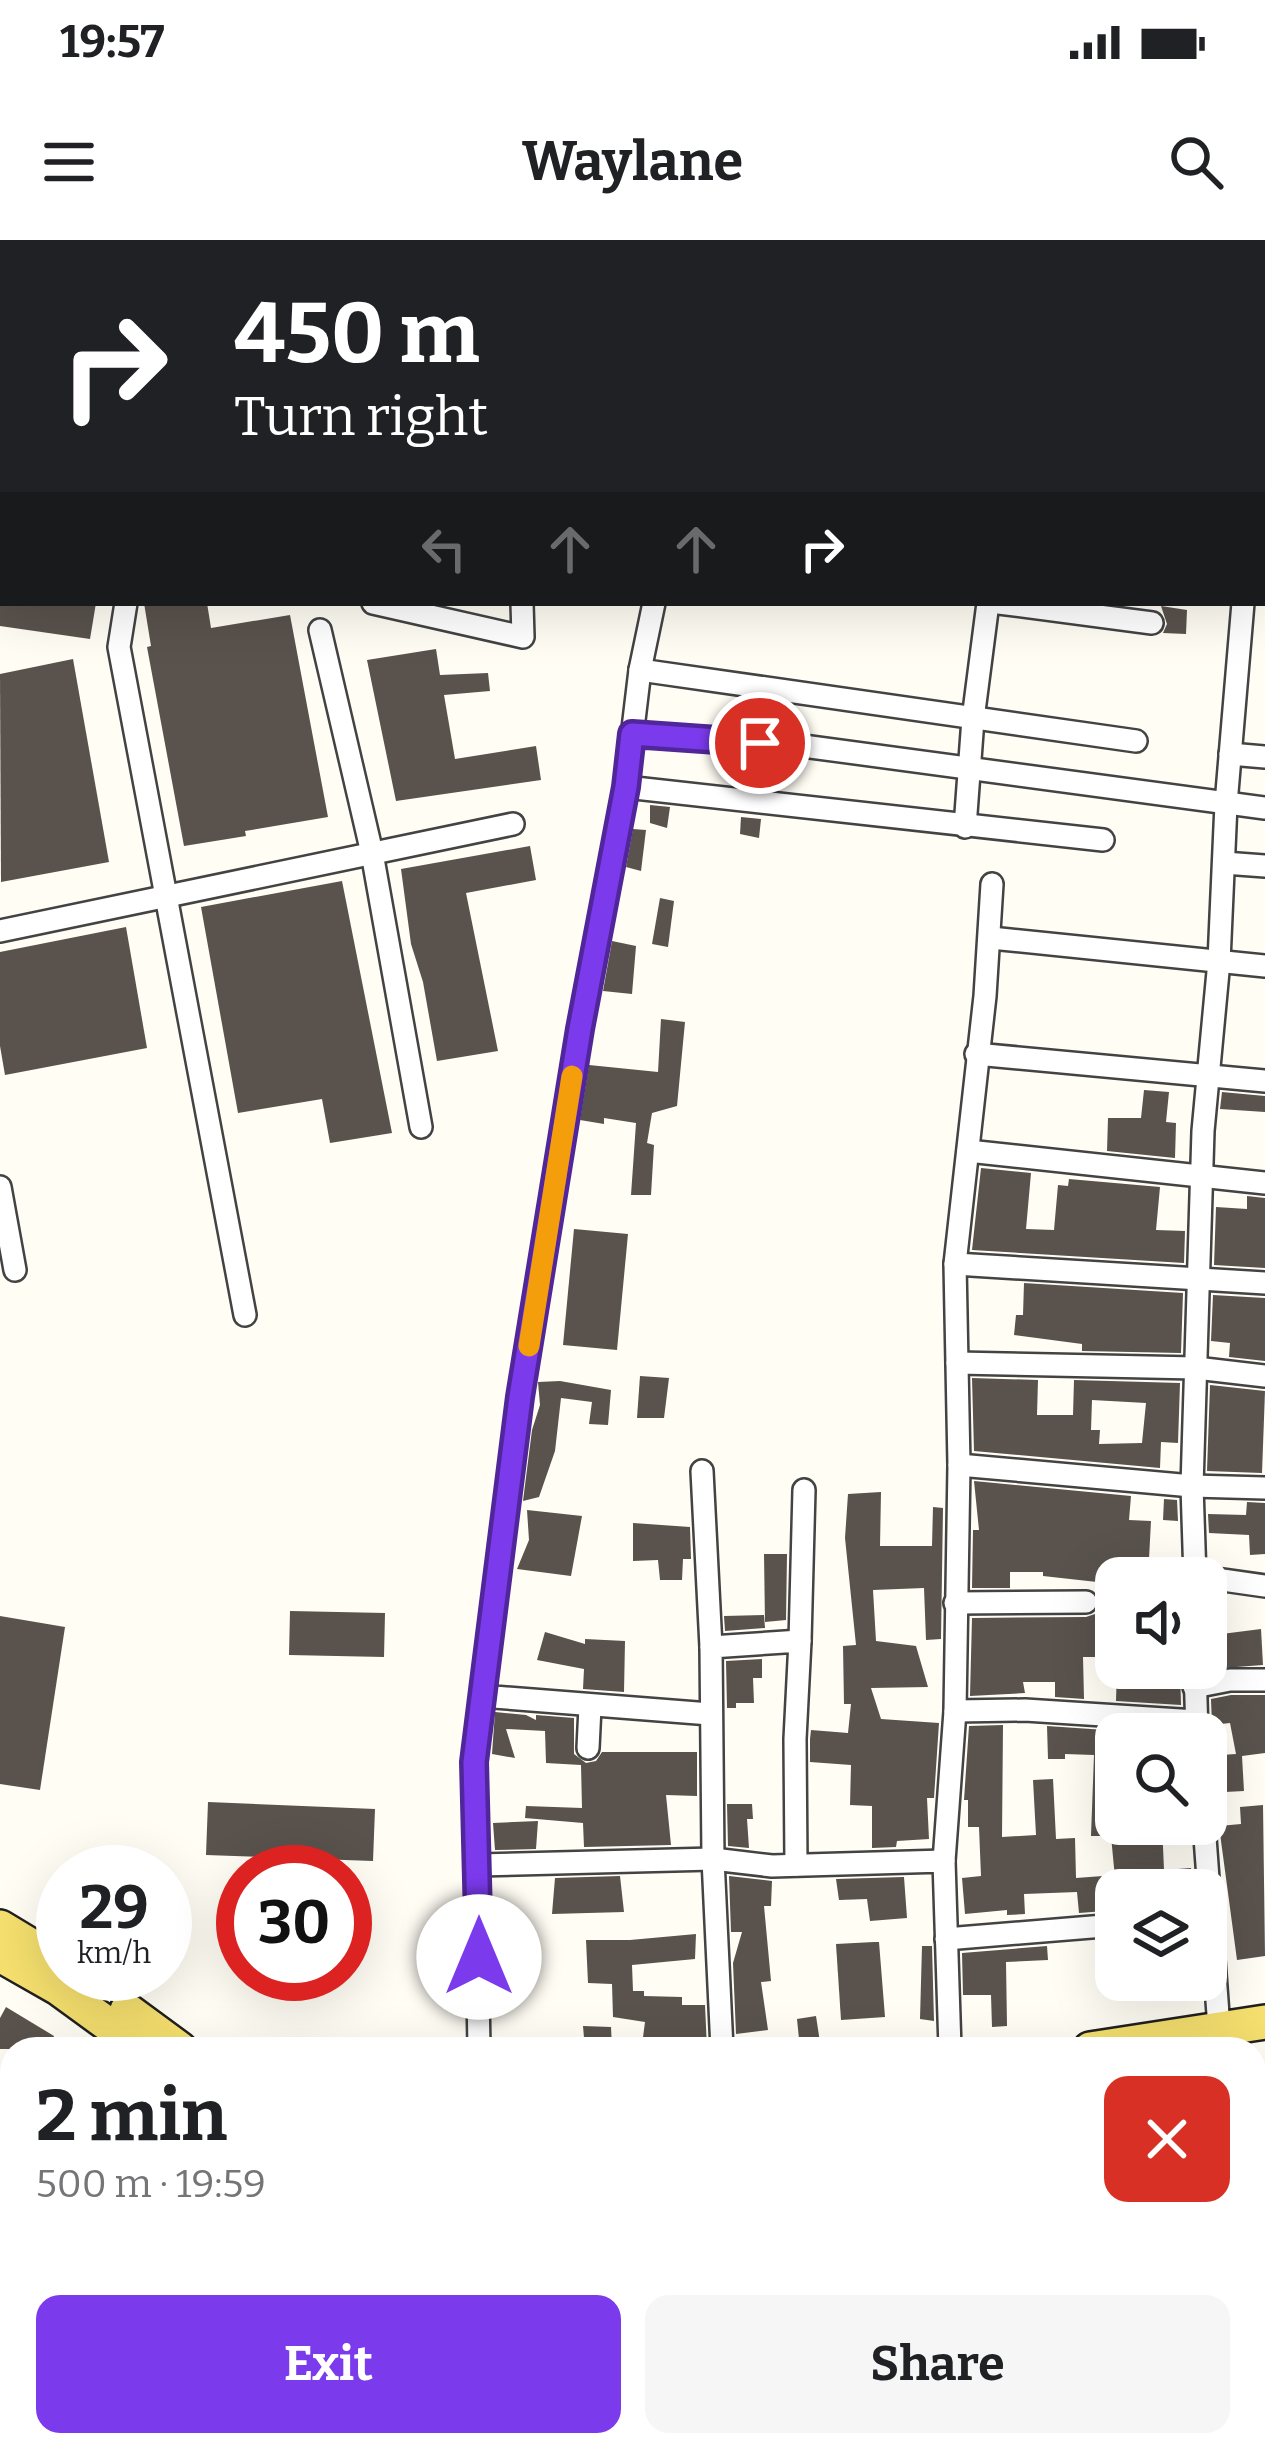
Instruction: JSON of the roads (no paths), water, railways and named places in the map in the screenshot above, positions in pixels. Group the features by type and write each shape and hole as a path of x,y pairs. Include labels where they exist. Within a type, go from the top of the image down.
{"main road":[{"path":"0,1927 36,1949"},
{"path":"0,1955 58,1988 125,2037"},
{"path":"114,2001 164,2037"},
{"path":"1231,2037 1265,2022"}],"street":[{"path":"125,606 118,647 245,1315"},
{"path":"386,606 523,637 522,606"},
{"path":"479,2037 474,1762 524,1375 580,1029 626,787 652,606"},
{"path":"965,827 988,606"},
{"path":"1022,606 1152,623"},
{"path":"1194,1557 1192,1486 1207,1078 1243,606"},
{"path":"320,630 372,854 422,1126"},
{"path":"640,670 1136,741"},
{"path":"632,734 803,746 1265,808"},
{"path":"1230,754 1265,757"},
{"path":"626,787 1103,840"},
{"path":"0,931 513,824"},
{"path":"1224,862 1265,866"},
{"path":"950,2037 944,1861 955,1711 956,1264 991,938 992,884"},
{"path":"991,938 1265,966"},
{"path":"976,1054 1265,1081"},
{"path":"968,1151 1265,1183"},
{"path":"0,1187 15,1270"},
{"path":"956,1264 1265,1283"},
{"path":"957,1363 1196,1369 1265,1376"},
{"path":"959,1465 1265,1488"},
{"path":"702,1471 721,2037"},
{"path":"796,1865 795,1739 804,1490"},
{"path":"1227,1581 1265,1586"},
{"path":"955,1603 1086,1602"},
{"path":"711,1647 800,1641"},
{"path":"1227,1680 1265,1680"},
{"path":"483,1690 494,1697 710,1714"},
{"path":"588,1748 590,1707"},
{"path":"955,1711 1095,1720"},
{"path":"478,1865 713,1859 718,1863 796,1865 944,1861"},
{"path":"946,1939 1095,1926"},
{"path":"1220,2001 1226,2037"}]}
